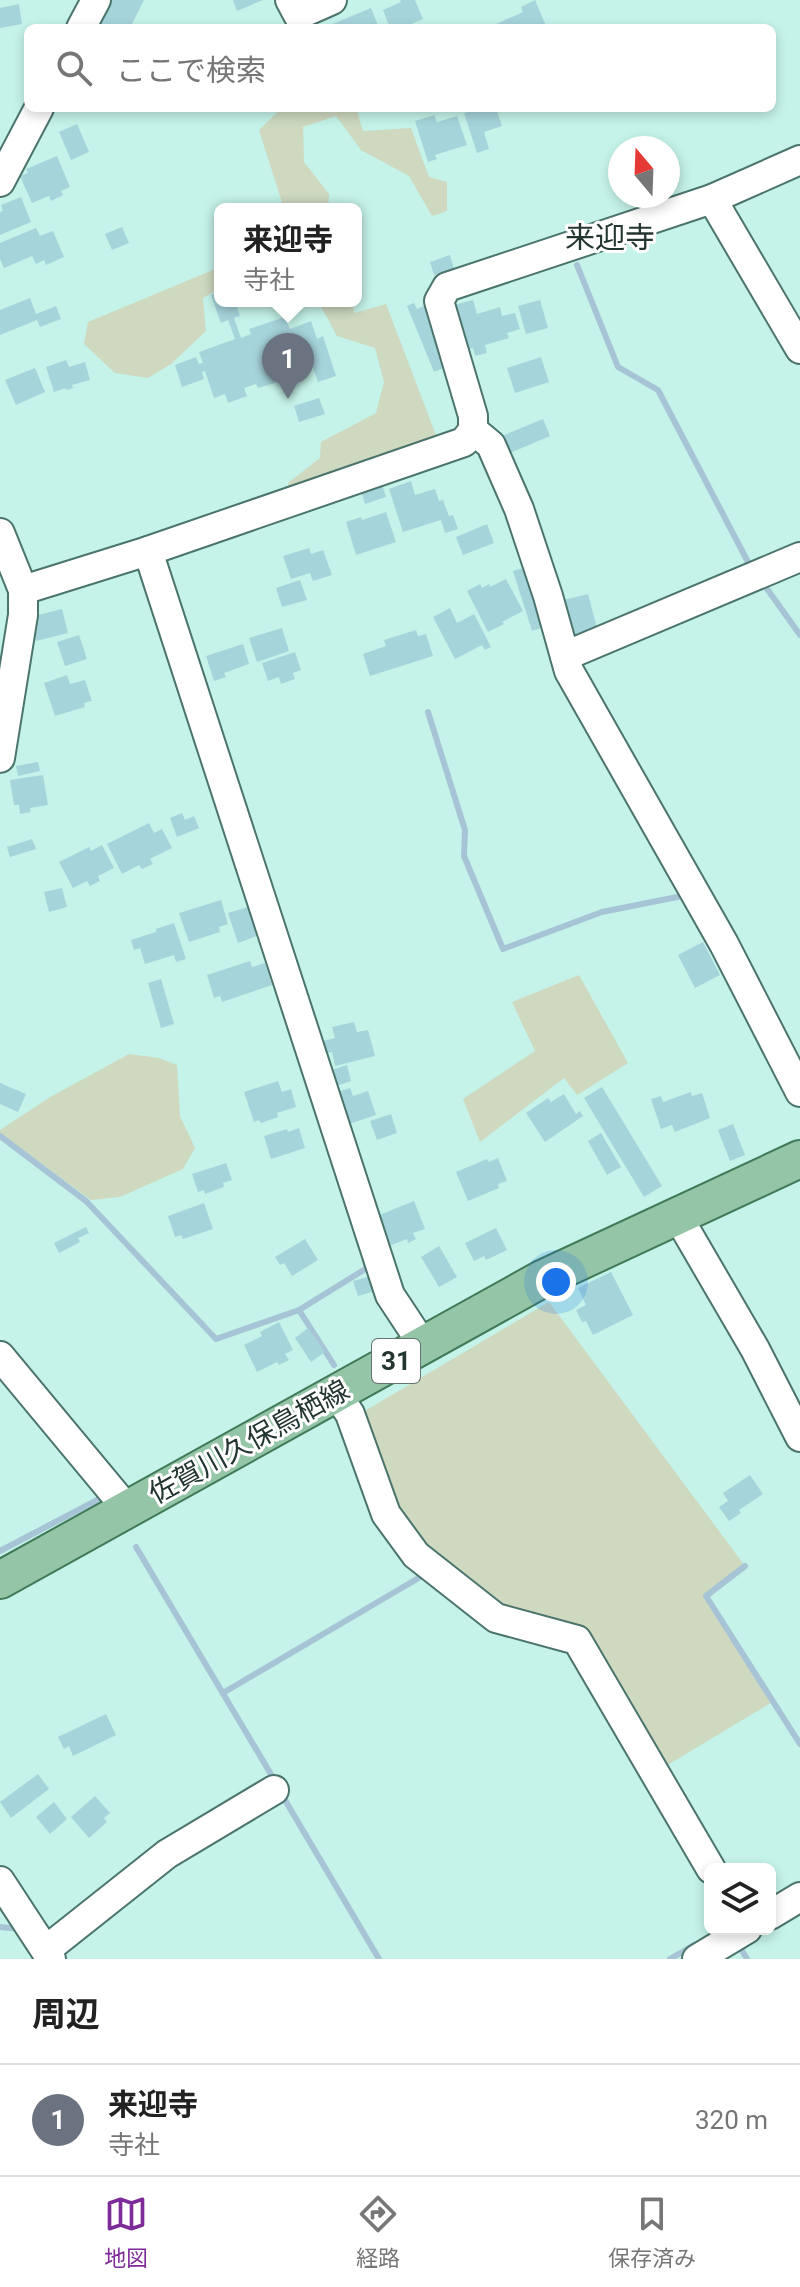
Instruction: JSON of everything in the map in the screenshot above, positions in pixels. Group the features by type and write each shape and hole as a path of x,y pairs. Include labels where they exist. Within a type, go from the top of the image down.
{"main road":[{"name":"佐賀川久保鳥栖線","path":"0,1580 542,1279 800,1159"}],"street":[{"path":"83,24 96,0"},
{"path":"290,0 298,15 332,0"},
{"path":"0,182 37,112"},
{"path":"23,590 148,551 464,442 473,430 473,416 439,301 447,287 712,199 800,160"},
{"path":"712,199 800,349"},
{"path":"473,430 491,445 519,509 569,671 724,944 800,1092"},
{"path":"0,533 23,590 23,615 0,758"},
{"path":"148,551 390,1295 423,1345"},
{"path":"565,656 800,557"},
{"path":"677,1215 755,1349 800,1437"},
{"path":"0,1356 125,1510"},
{"path":"336,1393 350,1414 386,1514 416,1555 496,1618 577,1640 707,1863"},
{"path":"0,1881 48,1955 167,1854 274,1790"},
{"path":"776,1911 800,1897"},
{"path":"697,1959 736,1935"}],"green space":[{"path":"278,112 357,112 363,131 411,128 429,177 447,182 447,211 432,216 409,176 361,150 336,116 303,127 304,162 329,194 328,203 282,203 259,130"},
{"path":"214,270 214,292 203,298 206,331 171,364 148,378 115,373 84,344 88,322"},
{"path":"386,304 439,443 289,495 288,483 320,458 321,442 376,413 384,382 375,348 337,336 321,307 354,307 354,313"},
{"path":"579,975 628,1063 577,1095 564,1078 480,1142 463,1099 535,1051 512,1002"},
{"path":"129,1054 159,1058 177,1065 180,1116 195,1148 183,1169 120,1197 91,1200 0,1133 0,1130 52,1096"},
{"path":"549,1302 745,1566 707,1596 774,1701 661,1769 578,1632 500,1614 424,1552 393,1512 363,1412"}],"building":[{"path":"107,0 144,0 132,24 100,24 103,18 99,16"},
{"path":"233,0 263,0 237,11"},
{"path":"415,0 423,19 411,24 388,24 383,10"},
{"path":"535,0 545,24 496,24 523,12 521,7"},
{"path":"19,4 22,24 0,28 0,8"},
{"path":"371,8 377,24 333,24"},
{"path":"497,112 502,126 484,132 489,149 477,153 464,113"},
{"path":"434,115 437,122 457,116 467,145 435,155 437,159 428,162 415,121"},
{"path":"77,124 89,152 71,160 59,132"},
{"path":"57,156 70,187 51,201 49,196 32,203 20,176 28,173 26,169"},
{"path":"21,197 31,222 0,235 1,205"},
{"path":"122,227 129,243 112,250 105,234"},
{"path":"36,228 40,236 53,231 64,257 46,265 44,260 36,264 32,256 4,268 0,259 0,243"},
{"path":"450,255 454,269 434,275 430,262"},
{"path":"30,298 36,314 56,306 61,319 40,327 37,320 0,335 0,310"},
{"path":"473,300 477,314 500,307 502,316 515,313 520,329 507,333 509,338 485,345 487,353 475,356 473,348 463,351 450,306"},
{"path":"540,300 548,328 526,334 518,306"},
{"path":"414,303 417,309 426,305 443,346 438,348 446,367 434,372 407,306"},
{"path":"215,307 237,307 240,316 234,318 241,338 251,334 249,329 285,317 290,329 311,321 317,339 323,336 336,376 318,382 311,362 272,375 275,383 244,388 247,396 228,403 225,394 214,398 205,371 202,372 204,379 182,387 175,365 196,357 199,364 203,363 199,352 235,339 228,320 221,323"},
{"path":"541,357 549,382 515,393 507,368"},
{"path":"66,360 69,367 85,362 90,380 54,392 46,367"},
{"path":"35,368 45,392 16,405 5,380"},
{"path":"319,398 325,414 299,422 294,406"},
{"path":"543,419 550,436 510,453 502,436"},
{"path":"411,481 415,495 435,489 449,516 453,515 458,529 445,533 441,520 403,532 389,489"},
{"path":"382,484 386,497 365,504 361,491"},
{"path":"386,512 396,542 356,555 346,522"},
{"path":"487,524 494,543 463,555 456,537"},
{"path":"309,548 311,554 323,550 332,575 313,581 310,573 291,579 283,556"},
{"path":"527,567 550,625 532,631 513,571"},
{"path":"506,579 523,611 488,632 467,591 480,584 482,588 489,584 490,587"},
{"path":"300,580 307,600 282,607 276,588"},
{"path":"588,594 597,628 585,631 587,638 571,642 560,601"},
{"path":"450,608 457,623 474,614 491,647 485,650 482,645 455,659 433,617"},
{"path":"62,609 68,633 36,641 34,616"},
{"path":"282,628 289,651 257,662 249,638"},
{"path":"416,630 418,636 426,634 433,656 370,676 363,654 386,646 384,640"},
{"path":"79,635 87,659 65,666 57,642"},
{"path":"243,644 249,664 224,673 226,677 214,681 206,656"},
{"path":"295,652 301,670 293,673 295,679 281,684 279,677 268,681 262,663"},
{"path":"67,675 70,684 85,680 92,701 84,703 85,707 55,716 44,683"},
{"path":"38,762 40,771 18,776 16,766"},
{"path":"43,775 48,805 30,808 31,812 20,814 19,805 14,805 10,780"},
{"path":"182,813 185,820 194,816 199,828 177,837 170,818"},
{"path":"149,823 154,833 162,829 172,848 150,859 153,864 142,869 139,865 122,874 107,844"},
{"path":"32,839 36,849 10,857 7,847"},
{"path":"102,845 114,868 98,876 100,881 90,886 87,881 73,888 59,862 89,847 91,851"},
{"path":"62,888 67,907 49,912 44,892"},
{"path":"221,900 228,924 219,927 220,932 189,942 179,913"},
{"path":"248,907 257,936 238,943 228,913"},
{"path":"174,923 186,959 176,962 174,955 145,964 140,948 134,950 131,940"},
{"path":"703,942 720,975 695,988 678,955"},
{"path":"250,961 252,967 265,963 272,985 222,1002 220,996 214,998 207,975"},
{"path":"161,979 174,1024 161,1028 148,983"},
{"path":"354,1022 357,1032 368,1030 375,1056 335,1066 332,1052 326,1053 323,1041 335,1038 332,1027"},
{"path":"347,1065 351,1081 331,1088 326,1072"},
{"path":"278,1081 282,1092 291,1089 296,1107 277,1113 278,1117 261,1123 259,1120 254,1122 244,1092"},
{"path":"0,1083 26,1094 18,1112 0,1104"},
{"path":"602,1087 662,1186 644,1197 584,1098"},
{"path":"350,1088 353,1096 368,1091 376,1115 346,1125 331,1094"},
{"path":"691,1092 692,1096 702,1093 710,1118 675,1132 672,1125 661,1129 651,1099 661,1096 663,1102"},
{"path":"564,1094 576,1114 580,1111 583,1116 545,1142 526,1113 548,1098 551,1102"},
{"path":"391,1114 397,1133 377,1140 370,1121"},
{"path":"733,1124 745,1155 730,1161 718,1130"},
{"path":"299,1128 305,1148 271,1159 264,1136"},
{"path":"601,1133 621,1167 607,1175 588,1141"},
{"path":"498,1158 507,1181 498,1184 499,1188 468,1201 456,1172 487,1159 489,1162"},
{"path":"226,1163 232,1180 223,1183 224,1187 205,1194 204,1190 198,1192 192,1174"},
{"path":"414,1201 425,1229 413,1233 416,1239 408,1243 407,1239 389,1246 377,1216"},
{"path":"204,1203 213,1229 183,1239 181,1235 175,1237 168,1216"},
{"path":"86,1227 89,1233 78,1238 80,1242 59,1253 54,1243"},
{"path":"496,1228 507,1250 486,1260 484,1256 474,1261 465,1243"},
{"path":"305,1239 318,1260 292,1276 284,1263 280,1265 275,1257"},
{"path":"439,1246 457,1277 439,1287 421,1257"},
{"path":"611,1272 633,1315 593,1335 576,1310 586,1305 578,1288"},
{"path":"371,1276 375,1291 358,1296 353,1281"},
{"path":"279,1322 293,1350 285,1354 289,1360 257,1372 244,1345"},
{"path":"308,1328 325,1352 311,1362 295,1338"},
{"path":"750,1475 763,1494 729,1521 719,1507 728,1501 723,1493"},
{"path":"106,1714 116,1735 73,1756 69,1746 64,1749 58,1737"},
{"path":"38,1774 49,1789 11,1818 0,1802"},
{"path":"95,1796 110,1813 104,1818 107,1822 89,1838 71,1817"},
{"path":"54,1802 67,1819 50,1834 36,1817"}],"waterway":[{"path":"577,265 618,367 658,390 749,564"},
{"path":"765,586 800,635"},
{"path":"428,712 465,830 464,856 503,949 602,912 682,896"},
{"path":"0,1136 86,1201 216,1339 299,1310"},
{"path":"334,1365 299,1310 367,1268 365,1261"},
{"path":"0,1551 102,1495"},
{"path":"136,1547 275,1781"},
{"path":"745,1566 706,1596 800,1744"},
{"path":"223,1693 422,1576"},
{"path":"282,1795 379,1959"},
{"path":"0,1927 20,1929"},
{"path":"670,1959 694,1945"},
{"path":"740,1947 747,1959"}],"place":[{"name":"来迎寺","path":"288,399"}],"district":[{"name":"来迎寺","path":"610,237"}]}
